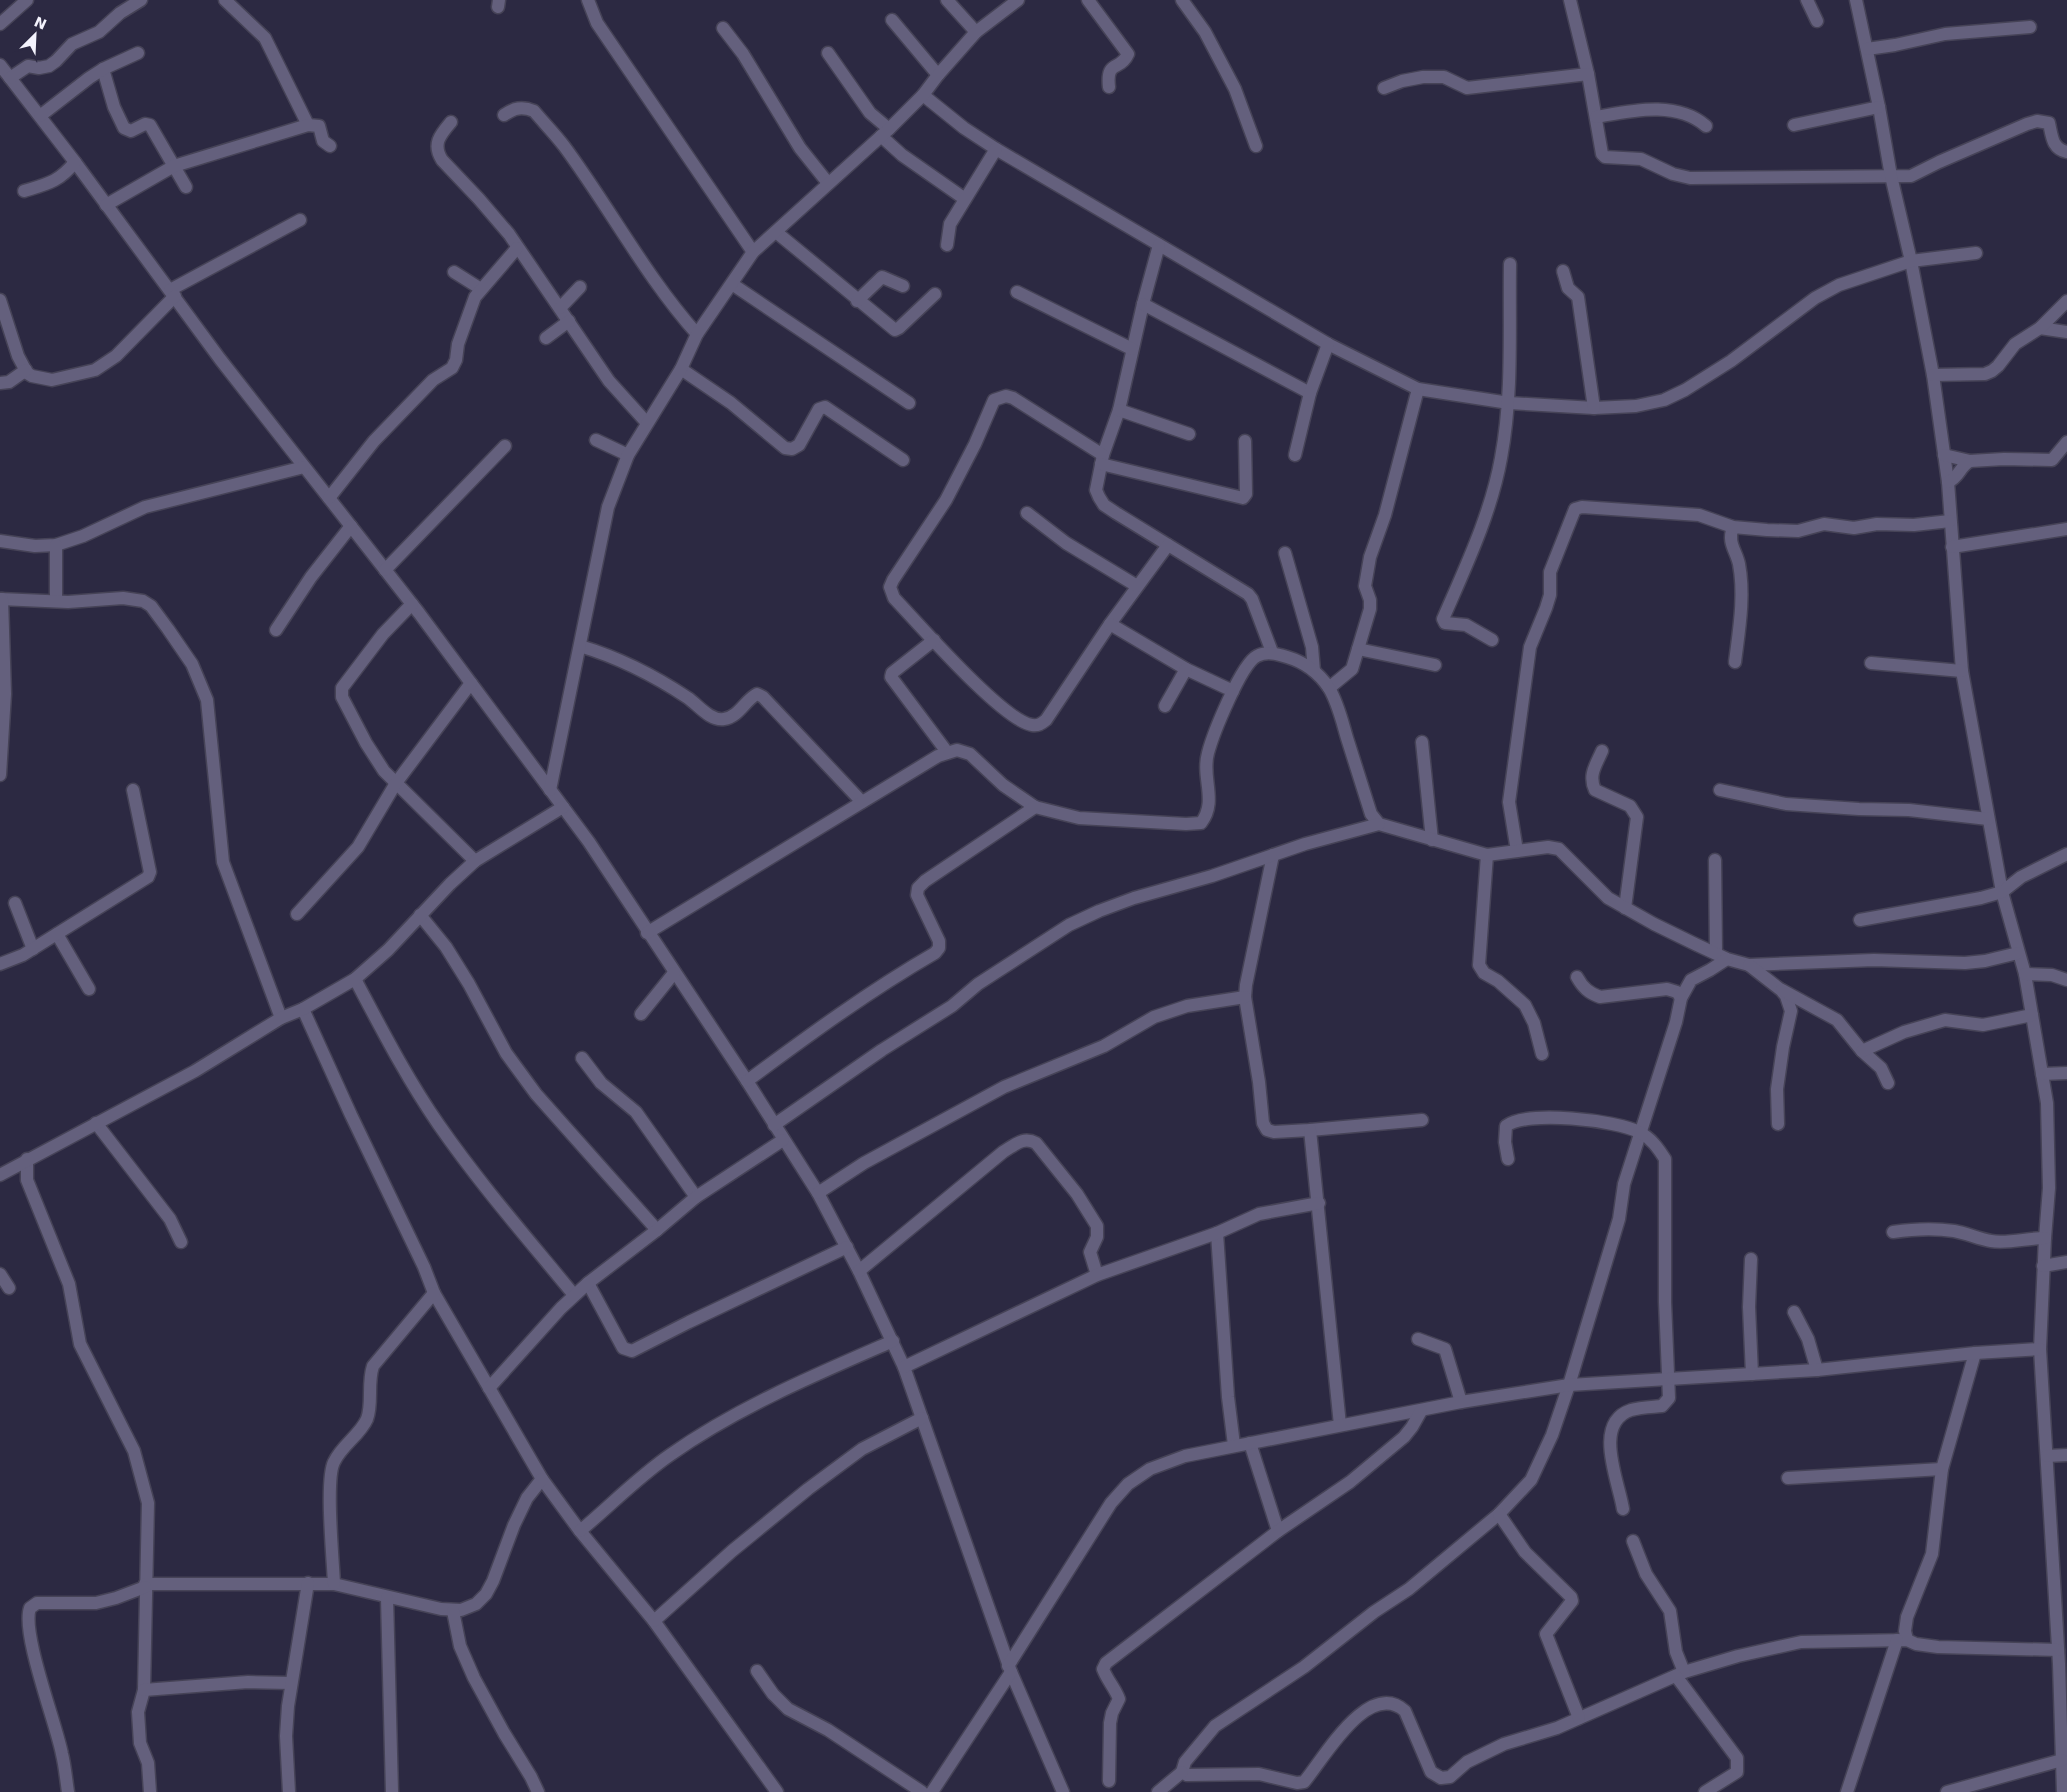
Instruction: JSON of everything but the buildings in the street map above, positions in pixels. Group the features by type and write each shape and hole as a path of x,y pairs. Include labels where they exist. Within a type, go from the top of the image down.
{"street":[{"path":"0,24 27,0"},
{"path":"10,78 28,66 39,68 56,62 72,44 100,32 120,13 141,0"},
{"path":"225,0 265,38 308,125"},
{"path":"588,0 597,23 753,252"},
{"path":"947,0 976,32"},
{"path":"550,790 608,507 628,455 681,369 697,334 753,252 885,133 923,95 976,32 1018,0"},
{"path":"1088,0 1128,54 1126,58 1110,70 1108,74 1109,87"},
{"path":"1182,0 1205,32 1235,88 1256,146"},
{"path":"1570,0 1588,74 1602,154 1605,156 1641,160 1681,177 1832,178 1910,176 2037,121 2048,123 2054,144 2059,149 2067,152"},
{"path":"1807,0 1817,21"},
{"path":"1856,0 1879,107 1891,176 1912,261 1933,375 1948,482 1962,671 2002,892 2025,974 2047,1103 2049,1188 2043,1266 2040,1348 2058,1650 2063,1664 2063,1792"},
{"path":"892,20 938,75"},
{"path":"1867,49 1895,46 1945,34 2030,27"},
{"path":"723,28 743,54 800,148 828,183"},
{"path":"828,52 902,155 965,199"},
{"path":"40,116 103,69 138,53"},
{"path":"0,65 75,162 220,359 412,604 589,842 647,933 747,1081 818,1193 859,1271 904,1367 1010,1669 1063,1792"},
{"path":"103,69 114,108 124,128 130,131 145,124 150,125 186,187"},
{"path":"1384,88 1402,81 1423,77 1444,77 1467,88 1588,74"},
{"path":"923,95 964,128 996,149 1328,344 1418,389 1509,403 1594,408 1636,406 1664,400 1685,390 1731,361 1815,298 1839,285 1912,261 1976,253"},
{"path":"1794,125 1879,107"},
{"path":"504,115 515,108 528,108 534,111 564,146 629,244 684,320 697,334"},
{"path":"1596,117 1654,109 1689,115 1698,119 1706,126"},
{"path":"451,122 439,136 436,145 437,153 480,199 509,234 609,381 647,423"},
{"path":"106,205 174,166 308,125 318,126 323,141 330,146"},
{"path":"947,245 950,224 996,149"},
{"path":"24,191 56,181 66,174 75,162"},
{"path":"0,300 18,356 32,376 52,380 95,370 116,356 173,293 300,220"},
{"path":"776,232 857,301 895,330 935,294"},
{"path":"1159,245 1118,410 1102,460 1096,490 1098,497 1104,505 1252,599 1272,652"},
{"path":"329,498 374,441 432,380 452,368 471,307 481,289 517,248"},
{"path":"1492,640 1466,625 1445,623 1443,619 1465,567 1491,496 1501,459 1509,403 1510,264"},
{"path":"1563,271 1568,288 1578,297 1594,408"},
{"path":"454,272 481,289"},
{"path":"857,301 882,277 903,286"},
{"path":"732,284 909,403"},
{"path":"560,308 580,287"},
{"path":"1017,292 1132,349"},
{"path":"1933,375 1985,374 1992,371 2016,344 2040,328 2067,301"},
{"path":"1143,304 1310,393"},
{"path":"546,338 569,321"},
{"path":"2040,328 2067,332"},
{"path":"1295,455 1310,393 1328,344"},
{"path":"681,369 731,403 785,448 792,449 799,446 818,409 825,407 903,460"},
{"path":"0,383 8,382 26,370"},
{"path":"1329,688 1352,669 1370,609 1370,600 1365,586 1370,557 1385,515 1418,389"},
{"path":"1168,544 1110,624 1046,720 1039,725 1030,725 1017,719 962,670 894,598 890,587 946,500 975,444 994,400 1006,396 1013,398 1102,460 1243,498 1246,494 1245,441"},
{"path":"1118,410 1189,434"},
{"path":"596,440 628,455"},
{"path":"1944,456 1970,461 2004,458 2052,460 2067,442"},
{"path":"385,570 505,446"},
{"path":"1948,482 1954,480 1964,464 1970,461"},
{"path":"0,541 35,546 56,545 83,536 145,507 304,467"},
{"path":"1517,851 1509,802 1530,647 1550,594 1550,572 1575,509 1582,507 1698,515 1733,527 1798,531 1824,524 1854,528 1877,524 1914,525 1950,521"},
{"path":"1027,514 1066,543 1137,586"},
{"path":"276,630 311,577 351,526"},
{"path":"1733,527 1730,542 1739,563 1741,584 1740,619 1735,662"},
{"path":"1952,546 2067,529"},
{"path":"56,545 56,601"},
{"path":"1285,553 1312,647 1314,670"},
{"path":"0,774 5,694 1,599 56,601 124,598 143,601 151,606 192,664 207,700 223,862 281,1018"},
{"path":"412,604 383,634 341,692 342,697 366,743 384,771 475,861"},
{"path":"1110,624 1186,668 1233,691"},
{"path":"934,640 892,673 891,677 947,752"},
{"path":"580,646 636,669 686,697 711,717 724,719 736,714 753,696 757,694 763,697 862,802"},
{"path":"1358,649 1435,665"},
{"path":"647,933 862,802 947,752 957,750 970,754 1003,785 1035,808 1079,818 1186,824 1201,823 1208,814 1209,800 1205,766 1208,752 1233,691 1246,666 1257,656 1272,652 1294,659 1314,670 1329,688 1338,705 1371,814 1379,824"},
{"path":"1871,663 1962,671"},
{"path":"1165,706 1186,668"},
{"path":"297,914 358,847 396,783 471,683"},
{"path":"1422,742 1432,840"},
{"path":"1602,751 1592,772 1591,781 1595,790 1602,795 1630,806 1637,817 1625,908"},
{"path":"0,964 33,949 148,877 150,872 133,790"},
{"path":"1720,790 1786,804 1909,810 1988,819"},
{"path":"5,1172 195,1071 281,1018 303,1009 355,979 388,950 420,915 475,861 563,807"},
{"path":"747,1081 856,1001 935,953 938,948 938,941 917,895 918,888 925,881 1035,808"},
{"path":"774,1125 882,1050 952,1006 978,984 1069,925 1134,898 1212,876 1305,844 1379,824 1487,855 1548,846 1559,849 1608,898 1721,956 1749,965 1874,960 1965,963 1985,961 2018,953"},
{"path":"1860,920 1981,898 2002,892 2021,877 2067,854"},
{"path":"1273,855 1245,996 1259,1082 1263,1123 1266,1130 1274,1132 1310,1130 1422,1120"},
{"path":"1487,855 1479,965 1484,973 1498,981 1525,1005 1534,1023 1542,1054"},
{"path":"1715,860 1721,956"},
{"path":"15,903 33,949"},
{"path":"420,915 446,948 469,984 506,1053 536,1094 657,1230"},
{"path":"57,934 90,989"},
{"path":"1158,1792 1182,1772 1184,1762 1215,1726 1304,1667 1325,1648 1409,1588 1499,1514 1531,1480 1552,1435 1569,1385 1619,1219 1624,1184 1676,1022 1681,998 1691,980 1721,956"},
{"path":"1749,965 1781,990 1838,1020 1862,1051 1881,1068 1888,1084"},
{"path":"641,1014 674,973"},
{"path":"2025,974 2052,975 2067,980"},
{"path":"1578,977 1582,986 1592,994 1600,996 1663,988 1674,990 1681,998"},
{"path":"355,979 396,1055 439,1125 495,1198 574,1295"},
{"path":"1778,1124 1777,1089 1783,1047 1791,1011 1786,996 1781,990"},
{"path":"818,1193 864,1163 1004,1087 1104,1046 1154,1017 1187,1006 1245,996"},
{"path":"303,1009 350,1115 424,1268 434,1293 542,1479 580,1531 654,1621 777,1792"},
{"path":"1862,1051 1904,1032 1945,1020 1982,1025 2032,1015"},
{"path":"582,1058 601,1083 636,1112 696,1197"},
{"path":"2042,1074 2067,1073"},
{"path":"1508,1160 1505,1142 1506,1126 1518,1119 1532,1117 1584,1120 1626,1126 1640,1132 1656,1143 1665,1159 1664,1302 1669,1398 1666,1404 1629,1410 1617,1420 1612,1428 1609,1438 1612,1462 1620,1488 1623,1509"},
{"path":"96,1123 170,1219 181,1242"},
{"path":"1310,1130 1319,1203 1340,1425"},
{"path":"489,1388 574,1295 588,1283 657,1230 696,1197 783,1140"},
{"path":"859,1271 1003,1152 1021,1140 1030,1140 1036,1143 1077,1194 1097,1226 1097,1237 1090,1252 1097,1275"},
{"path":"27,1159 27,1180 69,1284 80,1344 132,1446 148,1503 144,1690 138,1712 140,1743 148,1763 150,1792"},
{"path":"5,1172 27,1180"},
{"path":"904,1367 1097,1275 1217,1233 1259,1214 1319,1203"},
{"path":"1893,1232 1922,1228 1955,1232 1991,1241 2005,1242 2022,1238 2045,1238"},
{"path":"1217,1233 1228,1397 1234,1445"},
{"path":"588,1283 623,1348 632,1351 847,1247"},
{"path":"1751,1259 1749,1307 1752,1374"},
{"path":"2043,1266 2067,1262"},
{"path":"0,1274 9,1288"},
{"path":"334,1584 330,1485 333,1464 341,1450 366,1421 369,1378 373,1366 434,1293"},
{"path":"1794,1312 1808,1339 1817,1370"},
{"path":"1418,1339 1445,1349 1461,1402"},
{"path":"580,1531 668,1456 698,1436 769,1398 893,1341"},
{"path":"932,1792 1010,1669 1110,1503 1128,1484 1150,1469 1167,1462 1234,1445 1288,1437 1461,1402 1569,1385 1817,1370 2040,1348"},
{"path":"1847,1792 1902,1640 1907,1617 1932,1554 1942,1468 1975,1353"},
{"path":"1109,1781 1110,1723 1119,1699 1117,1692 1107,1680 1103,1669 1106,1663 1278,1531 1350,1482 1394,1445 1412,1427 1421,1411"},
{"path":"654,1621 732,1551 808,1489 862,1449 922,1418"},
{"path":"1250,1443 1278,1531"},
{"path":"2046,1456 2067,1455"},
{"path":"1788,1478 1942,1468"},
{"path":"68,1792 62,1754 34,1654 29,1618 30,1608 37,1603 96,1602 116,1598 145,1585 334,1584 387,1598 461,1610 476,1604 486,1594 493,1581 514,1525 528,1498 542,1479"},
{"path":"1499,1514 1525,1552 1571,1597 1572,1601 1566,1610 1546,1634 1579,1718"},
{"path":"1634,1541 1646,1574 1670,1611 1680,1674 1737,1758 1737,1772 1705,1792"},
{"path":"289,1792 286,1736 291,1683 308,1584"},
{"path":"387,1598 392,1792"},
{"path":"453,1610 460,1646 474,1678 504,1733 528,1771 538,1792"},
{"path":"1182,1772 1187,1775 1259,1774 1297,1783 1304,1782 1345,1728 1368,1708 1381,1704 1397,1706 1405,1711 1431,1772 1441,1778 1450,1777 1467,1762 1504,1744 1557,1728 1680,1674 1738,1656 1801,1642 1902,1640 1938,1647 2058,1650"},
{"path":"757,1672 773,1694 788,1708 828,1730 922,1792"},
{"path":"144,1690 248,1682 291,1683"},
{"path":"1947,1792 2062,1760"}]}
